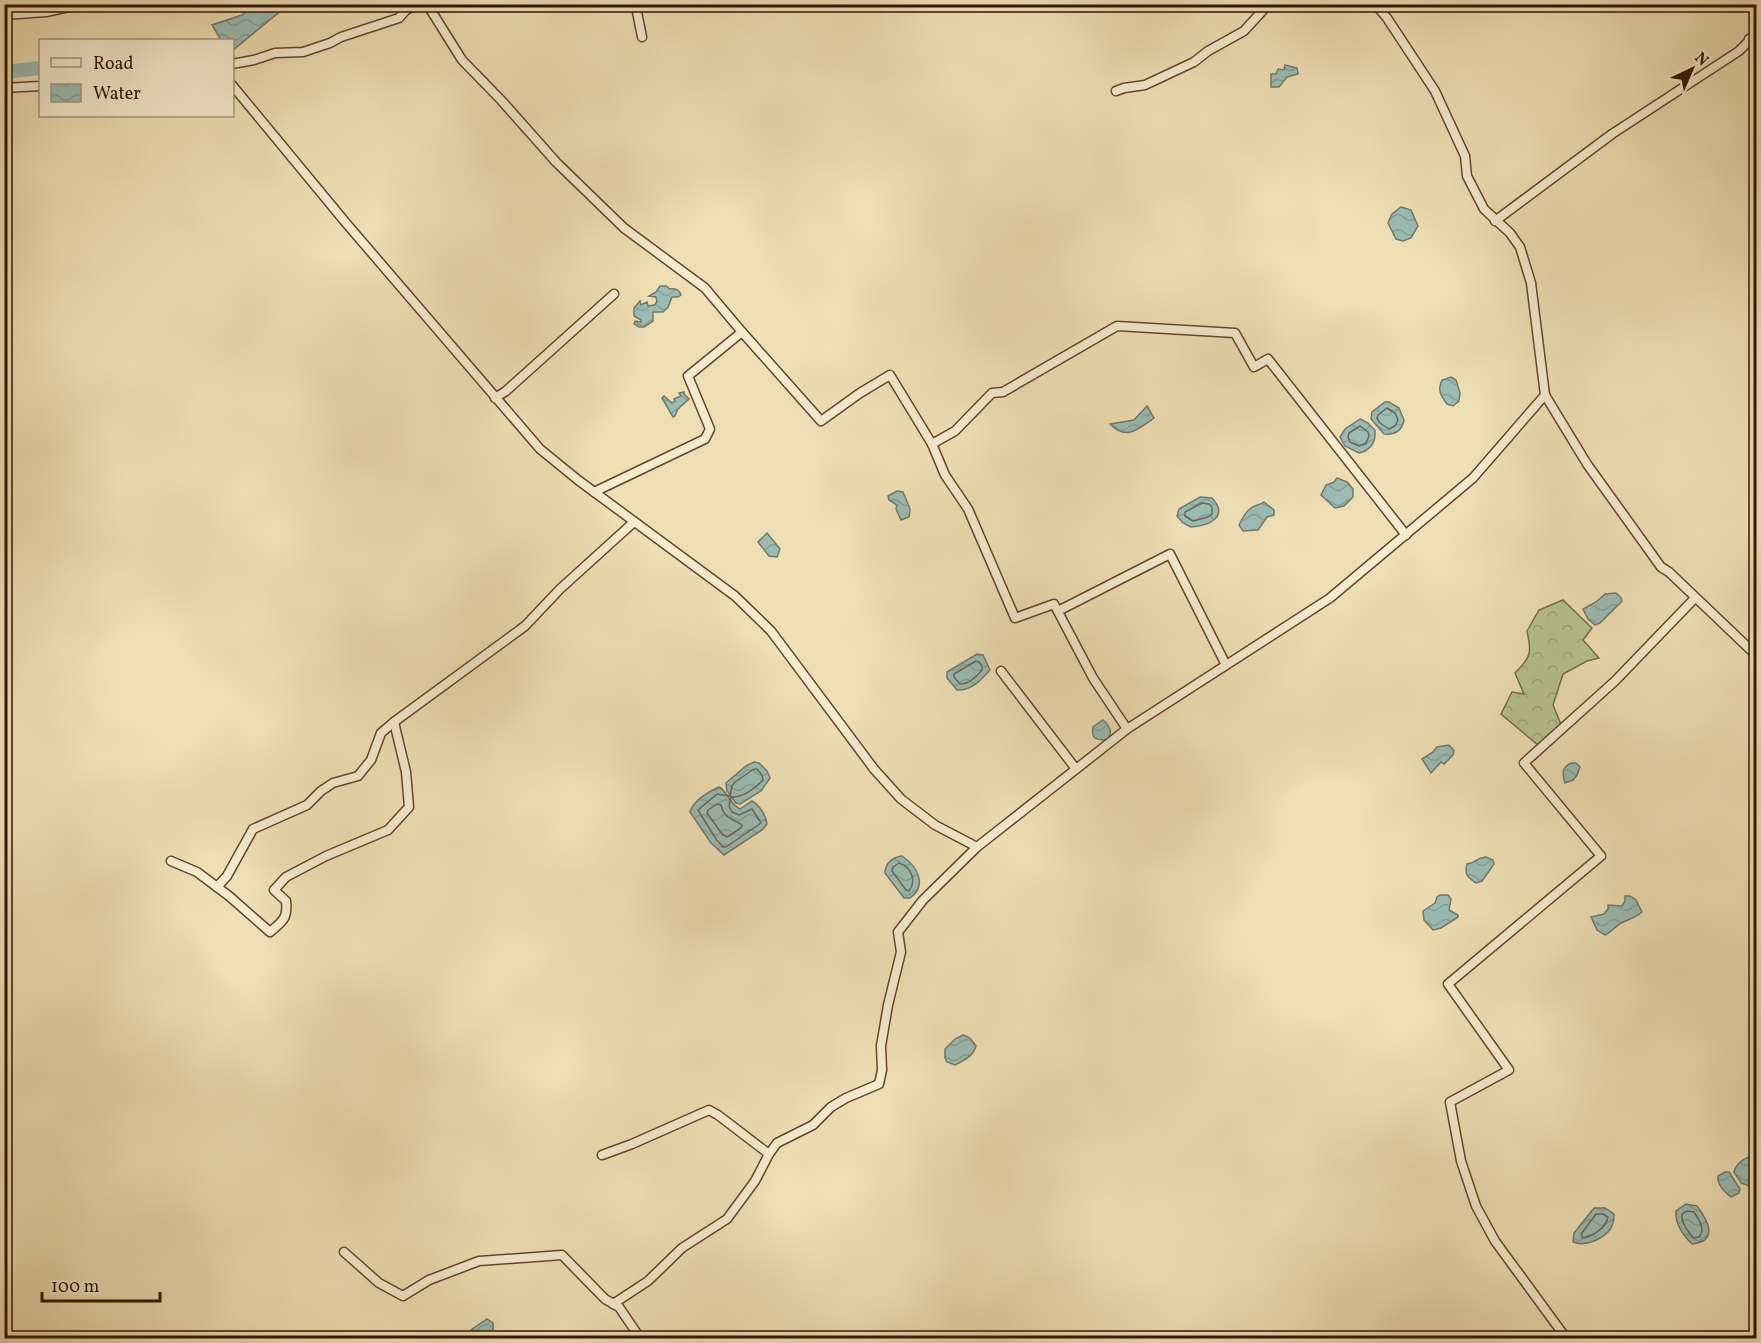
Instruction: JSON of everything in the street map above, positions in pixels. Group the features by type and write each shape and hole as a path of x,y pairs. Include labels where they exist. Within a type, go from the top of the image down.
{"street":[{"path":"4,15 46,12 83,4"},
{"path":"234,64 275,53 303,52 399,18 406,10 418,4"},
{"path":"427,4 462,60 556,162 624,228 705,288 821,421 890,375 932,444 945,475 968,509 1015,618 1054,604 1093,678 1127,729"},
{"path":"638,4 636,7 642,37"},
{"path":"1116,92 1124,88 1145,85 1194,62 1208,51 1244,31 1271,4"},
{"path":"1375,4 1387,18 1435,92 1465,156 1467,176 1484,209 1510,233 1520,248 1531,283 1545,395 1587,464 1661,567 1756,655"},
{"path":"1495,221 1612,134 1738,51 1753,36 1756,47"},
{"path":"4,88 39,86"},
{"path":"234,87 346,223 540,449 594,492 735,596 771,631 873,769 901,799 935,825 977,847"},
{"path":"495,398 506,391 614,294"},
{"path":"932,444 955,431 992,393 1003,392 1117,326 1235,333 1254,367 1268,359 1406,535"},
{"path":"594,492 705,439 710,429 688,376 742,332"},
{"path":"613,1304 648,1281 682,1248 727,1220 755,1182 768,1154 777,1143 813,1125 831,1107 846,1098 879,1084 882,1070 881,1046 888,1005 902,952 898,932 922,900 977,847 1127,729 1330,598 1473,478 1545,395"},
{"path":"217,887 227,876 253,829 307,805 333,783 358,777 371,760 381,733 525,626 561,588 634,522"},
{"path":"1058,611 1170,554 1226,665"},
{"path":"1566,1338 1495,1241 1476,1206 1461,1161 1450,1102 1509,1070 1448,984 1601,856 1524,763 1615,681 1695,598"},
{"path":"1000,671 1076,769"},
{"path":"171,861 197,872 270,932 281,923 287,913 286,901 274,890 286,877 326,856 388,830 409,807 406,772 394,722"},
{"path":"602,1155 709,1110 768,1154"},
{"path":"344,1252 379,1283 403,1296 429,1280 479,1261 562,1255 605,1299 619,1307 640,1338"}],"green space":[{"path":"1563,600 1592,628 1583,640 1599,658 1587,661 1563,674 1553,705 1562,727 1539,746 1501,714 1512,692 1524,694 1515,673 1529,654 1527,631 1539,610"}],"water":[{"path":"254,5 288,5 234,49 234,39 220,39 212,25 242,15"},
{"path":"1285,65 1297,68 1298,74 1287,77 1279,87 1271,87 1271,74 1276,74 1278,69 1284,70"},
{"path":"1401,207 1411,210 1418,226 1411,238 1403,241 1396,239 1388,223 1392,214"},
{"path":"660,286 677,289 681,295 672,297 663,312 653,312 653,321 644,327 639,327 634,324 635,321 641,322 641,320 634,316 634,308 640,301 641,305 647,302 648,306 654,305 657,302 656,297 649,296"},
{"path":"1451,377 1456,380 1460,393 1459,401 1453,406 1447,404 1440,390 1442,380"},
{"path":"684,392 689,399 673,417 662,398 664,396 672,403 674,399 681,396 679,393"},
{"path":"1385,402 1399,408 1404,420 1400,430 1391,434 1384,434 1371,419 1372,412"},
{"path":"1147,406 1154,418 1132,432 1122,432 1110,424 1134,420"},
{"path":"1360,419 1375,430 1375,434 1370,448 1359,453 1345,446 1340,437 1345,429"},
{"path":"1337,478 1347,482 1353,489 1353,497 1344,506 1335,508 1321,495 1326,485"},
{"path":"897,491 903,492 910,509 909,517 901,520 896,509 897,505 889,500 888,496"},
{"path":"1200,497 1212,498 1219,510 1218,515 1204,525 1191,527 1177,516 1179,509"},
{"path":"1264,502 1274,510 1274,515 1267,517 1258,530 1243,531 1239,525 1246,514 1252,507"},
{"path":"767,533 780,549 777,557 769,556 758,542"},
{"path":"1616,593 1622,601 1600,623 1595,625 1588,619 1583,609 1605,594"},
{"path":"977,654 983,655 990,670 971,687 957,690 947,678 947,672"},
{"path":"1103,720 1110,729 1107,740 1097,739 1093,734 1093,727"},
{"path":"1449,745 1454,751 1453,755 1444,764 1441,762 1431,773 1422,759 1437,747"},
{"path":"754,762 759,763 767,771 770,778 761,791 740,804 736,803 727,791 726,783"},
{"path":"1572,763 1580,767 1573,780 1565,783 1564,771 1566,766"},
{"path":"719,787 740,809 752,801 755,803 764,814 767,824 762,830 724,855 711,843 690,812 698,800"},
{"path":"902,856 916,870 918,876 918,887 910,898 904,898 885,873 890,862"},
{"path":"1486,857 1493,860 1494,864 1482,881 1476,883 1467,875 1467,864"},
{"path":"1440,895 1448,895 1451,899 1449,910 1458,917 1441,928 1433,930 1424,920 1423,911 1435,903"},
{"path":"1625,896 1636,900 1642,912 1605,935 1597,930 1591,917 1604,914 1608,905 1622,906"},
{"path":"963,1035 973,1042 976,1046 975,1050 968,1058 955,1065 947,1062 945,1049"},
{"path":"1756,1155 1756,1182 1749,1186 1741,1183 1734,1172 1739,1163"},
{"path":"1729,1172 1740,1189 1739,1193 1731,1197 1719,1182 1718,1176"},
{"path":"1686,1204 1697,1206 1705,1218 1709,1230 1708,1235 1700,1242 1692,1244 1678,1224 1676,1211"},
{"path":"1594,1208 1605,1208 1614,1214 1611,1228 1605,1235 1592,1242 1582,1244 1573,1242 1574,1233"},
{"path":"487,1319 493,1323 489,1338 468,1338 471,1330"}],"waterway":[{"path":"4,72 39,68"}]}
